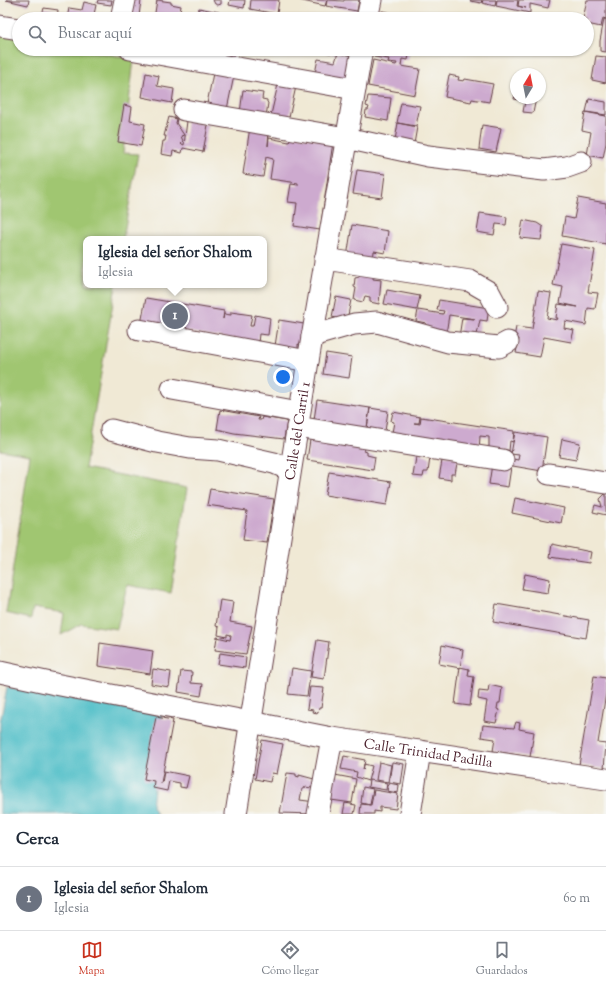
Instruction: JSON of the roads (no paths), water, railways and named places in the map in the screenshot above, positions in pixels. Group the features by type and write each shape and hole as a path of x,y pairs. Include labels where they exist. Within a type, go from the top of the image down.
{"street":[{"path":"123,12 125,0"},
{"path":"368,12 371,0"},
{"path":"0,26 12,28"},
{"path":"169,56 355,89"},
{"name":"Calle del Carril 1","path":"236,814 298,419 361,56"},
{"path":"184,110 346,138 428,156 544,170 581,162"},
{"path":"325,259 470,281 489,292 497,307"},
{"path":"312,336 354,324 377,322 448,342 499,347 508,342"},
{"path":"139,330 307,367"},
{"path":"172,351 307,367"},
{"path":"172,390 298,419 503,460"},
{"path":"111,430 157,442 190,448 218,450 274,463 290,470"},
{"path":"549,474 606,483"},
{"name":"Calle Trinidad Padilla","path":"0,672 332,738 606,779"},
{"path":"318,814 332,738"},
{"path":"410,814 420,751"}],"water":[{"path":"7,687 162,715 152,807 157,814 0,814 0,723"}],"place":[{"name":"Iglesia del señor Shalom","path":"175,316"}]}
